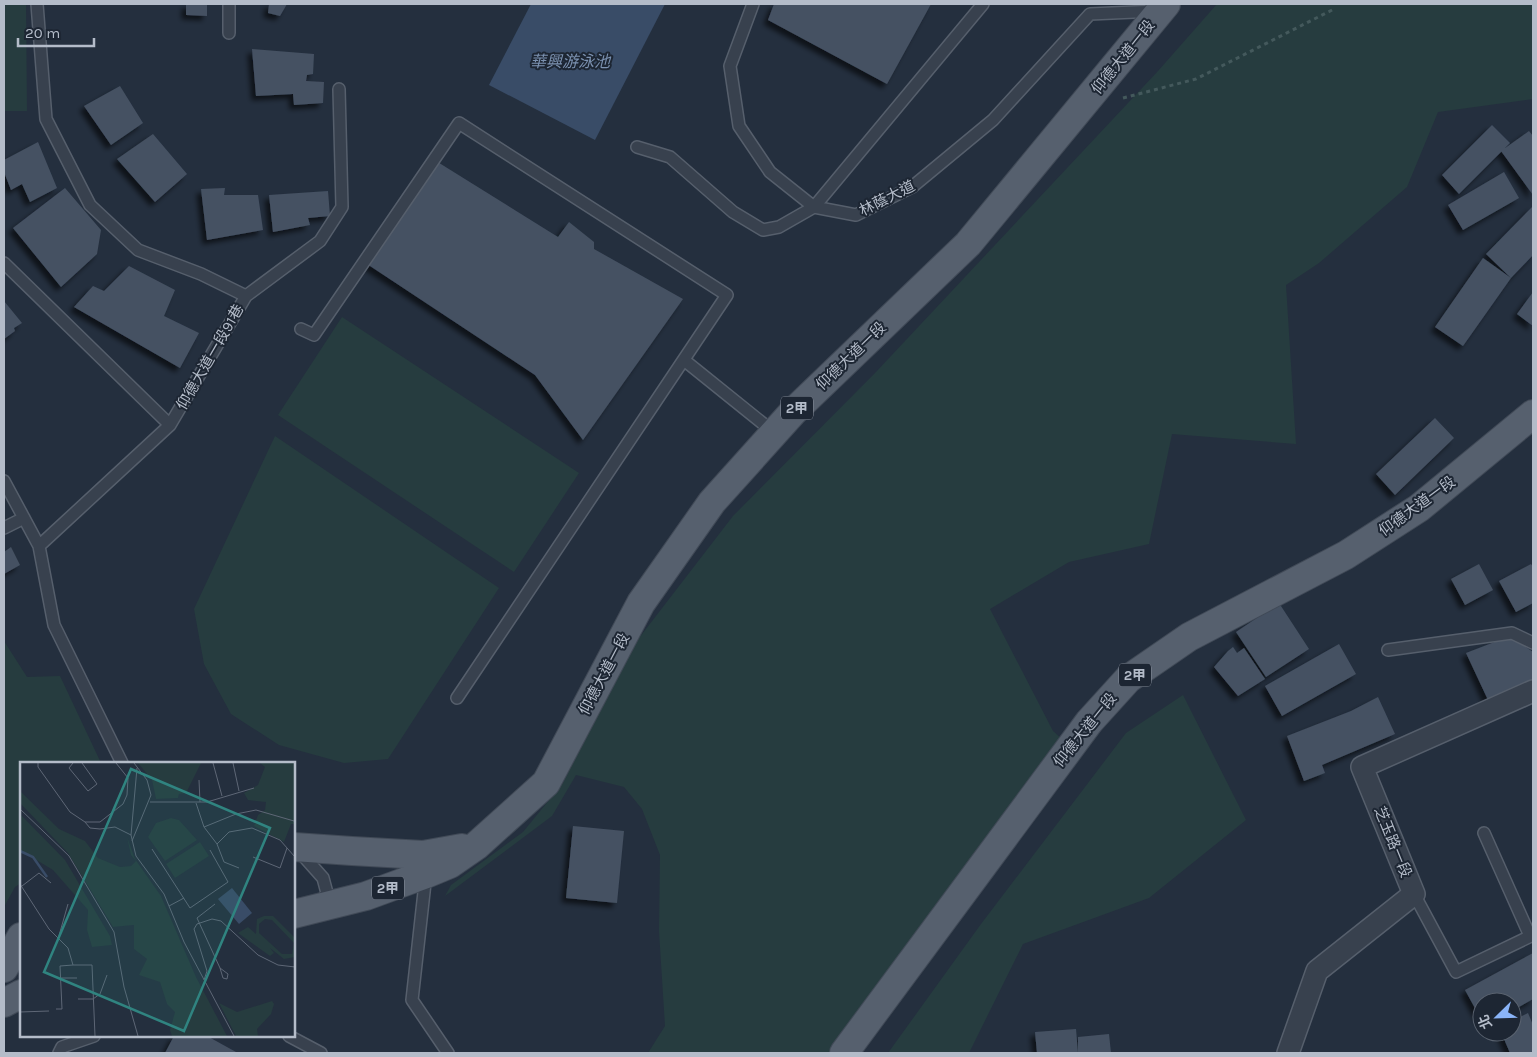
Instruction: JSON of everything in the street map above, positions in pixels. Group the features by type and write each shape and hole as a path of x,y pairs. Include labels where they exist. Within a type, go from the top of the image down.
{"main road":[{"name":"仰德大道一段","path":"306,911 366,896 450,864 476,846 546,783 641,603 712,502 814,392 968,244 1163,8"},
{"name":"仰德大道一段","path":"844,1053 1089,722 1128,680 1189,637 1346,555 1419,508 1533,414"},
{"path":"295,847 352,852 423,854 476,846"},
{"path":"4,968 20,939"},
{"path":"4,1003 20,995"}],"street":[{"name":"芝玉路一段","path":"1288,1053 1317,971 1414,894 1362,767 1533,691"}],"lane":[{"name":"仰德大道一段91巷","path":"36,4 46,119 90,205 138,250 201,274 246,296 170,425 39,546"},
{"path":"229,4 229,33"},
{"name":"林蔭大道","path":"753,4 730,66 739,126 770,172 814,207 856,215 912,187 992,120 1090,14 1163,8"},
{"path":"637,147 670,158 733,212 763,230 779,227 814,207 983,4"},
{"path":"246,296 320,241 342,207 339,89"},
{"path":"301,329 314,335 459,123 727,295 457,698"},
{"path":"4,264 170,425"},
{"path":"684,360 766,426 773,435"},
{"path":"4,481 39,546 54,625 122,762"},
{"path":"4,528 24,518"},
{"path":"1388,650 1512,633 1533,643"},
{"path":"1414,894 1456,972 1532,936 1484,833"},
{"path":"295,848 322,878 327,893 306,911"},
{"path":"426,874 412,1000 448,1053"},
{"path":"59,1053 62,1047 91,1037"},
{"path":"291,1037 321,1053"}],"path":[{"path":"1120,99 1196,79 1334,9"}],"green space":[{"path":"4,4 26,4 27,111 4,111"},
{"path":"1217,4 1533,4 1533,99 1438,112 1407,187 1319,263 1286,285 1296,444 1172,434 1149,544 1069,562 990,609 1053,731 1063,740 835,1053 648,1053 665,1026 659,931 660,855 642,809 624,787 576,775 552,816 445,896 451,885 523,832 563,783 619,664 733,516 876,372 1158,71"},
{"path":"342,317 579,473 514,572 278,415"},
{"path":"275,436 499,588 388,759 344,763 279,745 231,714 204,664 194,609"},
{"path":"4,641 27,677 60,676 101,762 20,762 20,884 15,887 4,907"},
{"path":"1183,695 1246,820 1149,898 1023,944 969,1053 888,1053 981,924 1126,733"}],"water":[{"name":"華興游泳池","path":"531,4 665,4 595,140 489,85"}],"building":[{"path":"186,4 207,4 207,16 186,15"},
{"path":"269,4 287,4 280,16 268,13"},
{"path":"774,4 931,4 887,84 768,20"},
{"path":"252,49 314,54 313,74 307,75 306,81 324,82 323,103 294,105 293,94 256,96"},
{"path":"120,86 143,123 111,145 84,106"},
{"path":"1492,125 1510,143 1459,194 1442,175"},
{"path":"1529,131 1533,136 1533,195 1501,151"},
{"path":"153,134 187,174 155,202 117,159"},
{"path":"38,142 57,188 30,202 22,184 11,190 4,172 4,160"},
{"path":"436,161 558,237 569,222 594,242 594,249 683,299 583,440 535,375 367,264"},
{"path":"1504,172 1519,198 1463,230 1448,205"},
{"path":"65,188 101,230 97,254 61,287 13,228"},
{"path":"225,188 224,195 258,195 263,230 207,240 201,189"},
{"path":"328,191 330,216 308,218 310,225 273,232 269,195"},
{"path":"1533,206 1533,255 1511,278 1486,254"},
{"path":"1483,258 1511,278 1463,346 1435,327"},
{"path":"129,266 175,290 164,316 199,333 180,368 74,307 93,286 104,291"},
{"path":"1533,292 1533,326 1517,314"},
{"path":"4,301 22,323 14,328 15,331 4,339"},
{"path":"1435,418 1454,438 1395,495 1376,474"},
{"path":"11,547 20,565 4,574 4,552"},
{"path":"1479,564 1493,590 1465,605 1451,579"},
{"path":"1531,564 1533,567 1533,603 1516,612 1499,581"},
{"path":"1279,603 1309,649 1266,677 1236,632"},
{"path":"1510,636 1533,652 1533,680 1488,700 1466,653"},
{"path":"1339,644 1356,674 1282,716 1265,686"},
{"path":"1233,647 1237,653 1244,648 1265,679 1238,696 1214,667"},
{"path":"1378,697 1395,734 1322,765 1325,773 1304,781 1287,736 1351,711"},
{"path":"573,826 624,831 617,903 566,898"},
{"path":"1533,953 1533,999 1522,1005 1522,992 1472,992 1472,1003 1465,990"},
{"path":"1528,1013 1533,1025 1533,1053 1510,1053 1505,1042 1522,1042 1522,1016"},
{"path":"1076,1029 1078,1053 1037,1053 1035,1032"},
{"path":"1109,1034 1111,1053 1078,1053 1078,1037"},
{"path":"173,1037 209,1037 236,1052 235,1053 165,1053"}]}
